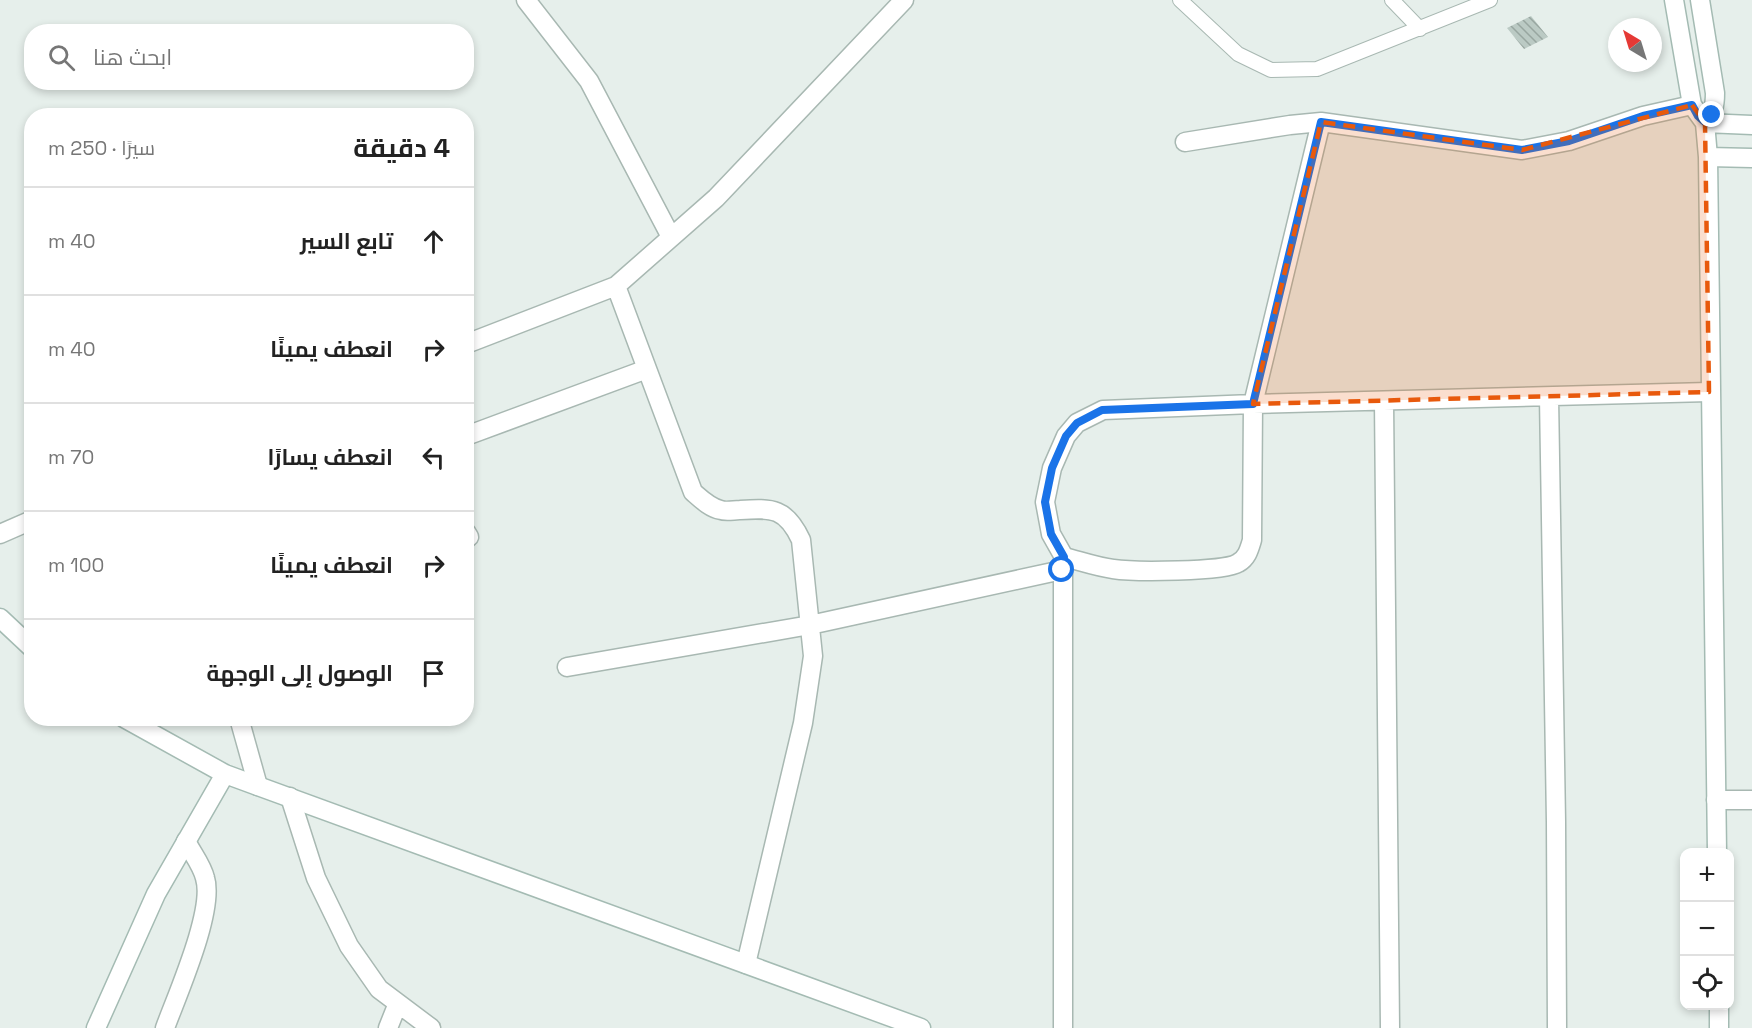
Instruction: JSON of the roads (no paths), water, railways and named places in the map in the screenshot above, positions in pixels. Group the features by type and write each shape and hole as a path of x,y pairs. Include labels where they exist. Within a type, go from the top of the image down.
{"street":[{"path":"526,0 589,81 671,237"},
{"path":"474,341 616,286 716,198 904,0"},
{"path":"1674,0 1692,105 1698,116 1706,123 1752,125"},
{"path":"1700,0 1715,93 1712,115 1706,123 1717,848"},
{"path":"1185,142 1321,122 1522,150 1569,141 1643,116 1692,105"},
{"path":"567,667 810,625 1063,564 1114,569 1197,570 1230,567 1239,563 1246,556 1252,540 1253,404 1321,122"},
{"path":"1708,157 1752,158"},
{"path":"616,286 693,492 704,502 721,510 764,509 780,512 795,527 801,540 813,656 803,723 746,964"},
{"path":"474,433 647,369"},
{"path":"1063,1028 1063,564 1051,534 1045,502 1052,468 1066,436 1077,423 1102,410 1709,392"},
{"path":"1550,398 1557,1028"},
{"path":"1384,401 1390,1028"},
{"path":"0,534 24,524"},
{"path":"0,618 24,640"},
{"path":"138,726 225,774 921,1028"},
{"path":"241,726 258,786"},
{"path":"96,1028 156,894 225,774"},
{"path":"290,797 316,878 349,946 379,989 431,1028"},
{"path":"1716,800 1752,800"},
{"path":"165,1028 196,945 207,892 205,877 186,841"},
{"path":"388,1028 398,1003"},
{"path":"1719,1010 1719,1028"}],"lane":[{"path":"1180,0 1238,54 1271,70 1317,69 1490,0"},
{"path":"1392,0 1420,29"}]}
